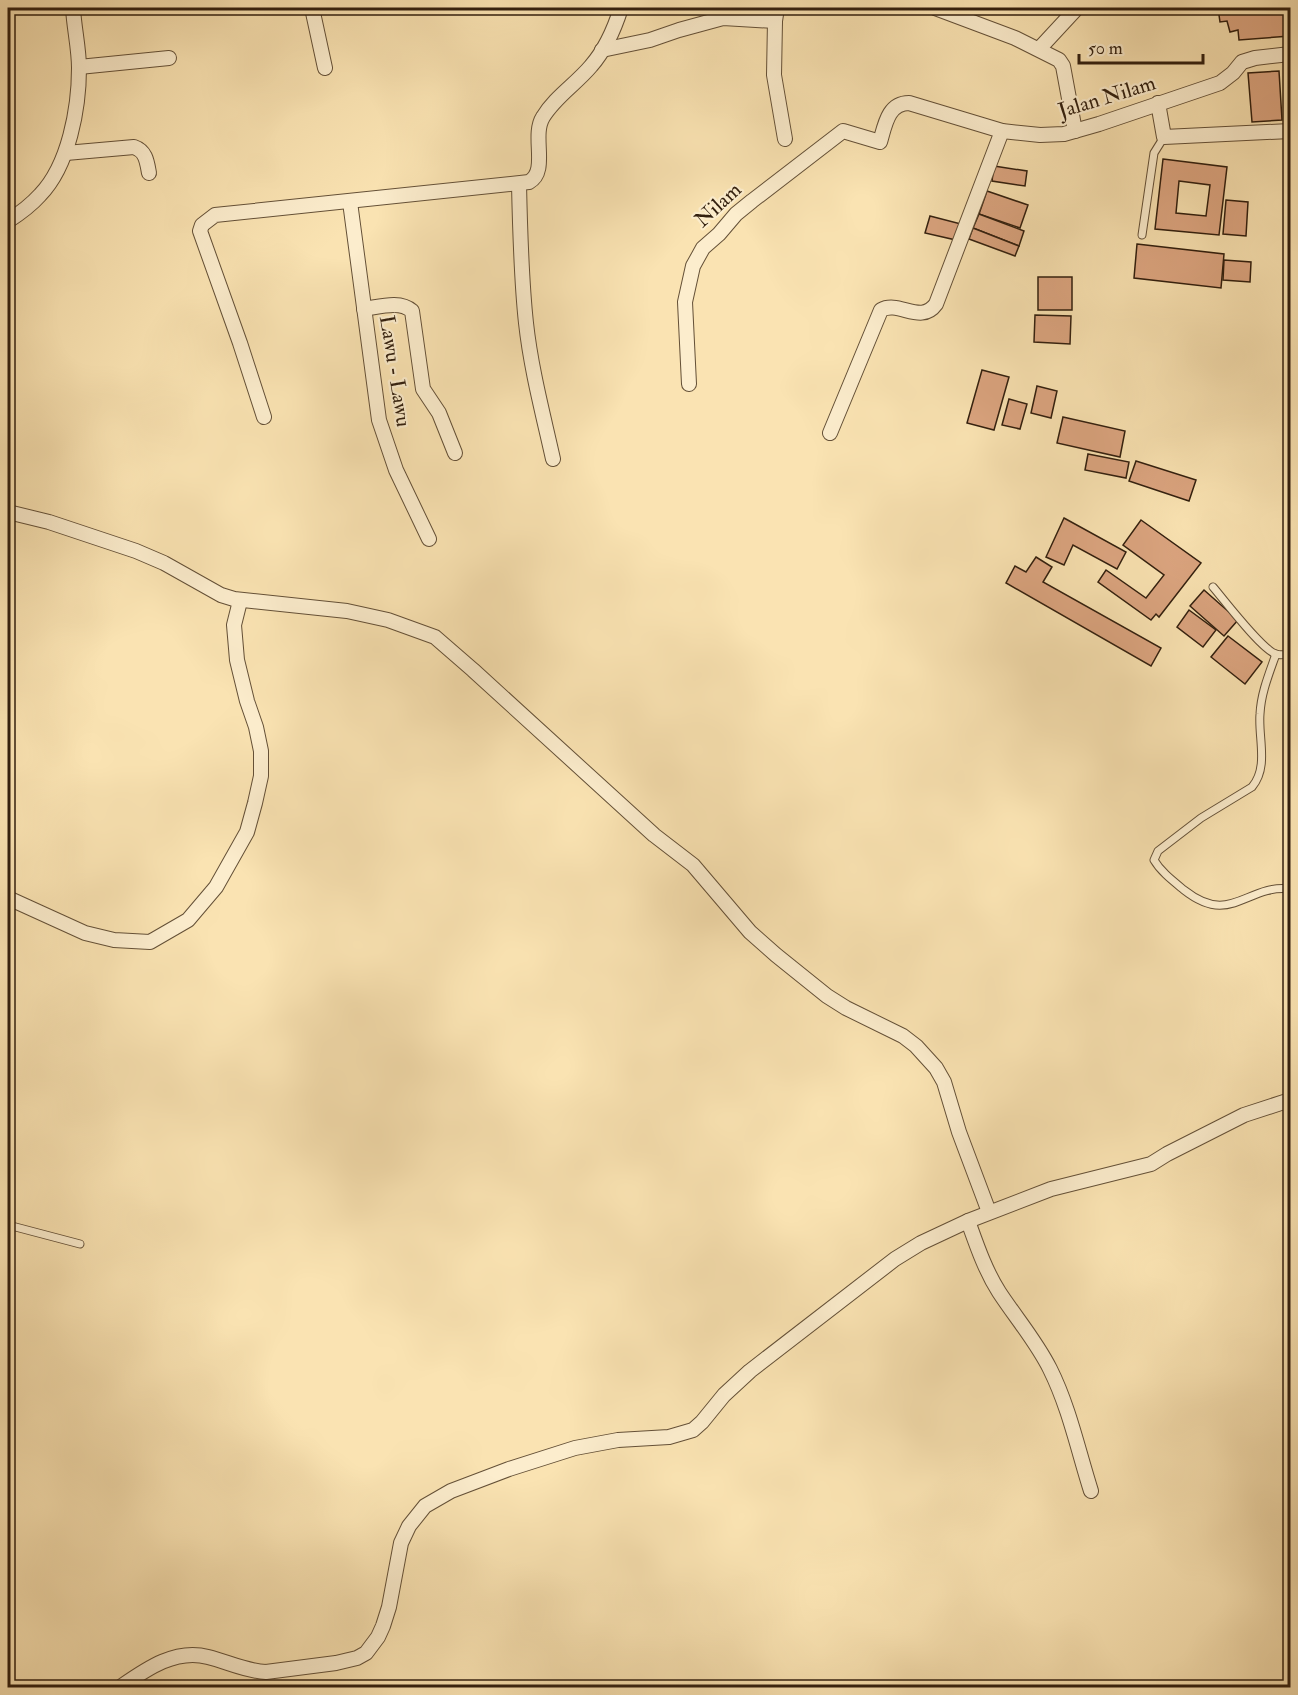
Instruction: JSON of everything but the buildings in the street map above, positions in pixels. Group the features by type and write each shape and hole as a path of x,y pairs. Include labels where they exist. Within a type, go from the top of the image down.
{"street":[{"path":"8,221 42,194 66,153 77,98 79,67 73,8"},
{"path":"312,8 325,68"},
{"path":"264,417 200,231 202,225 215,215 519,184 534,180 539,171 537,133 544,115 593,64 621,8"},
{"path":"935,8 1015,38 1059,60 1063,66 1075,131"},
{"path":"1039,49 1077,8"},
{"path":"602,50 650,40 723,18 776,14 774,75 784,139"},
{"name":"Jalan Nilam","path":"880,142 891,111 898,104 909,103 1002,131 1040,135 1064,134 1220,83 1242,62 1255,58 1290,54"},
{"path":"79,67 169,58"},
{"path":"1158,104 1164,136 1290,131"},
{"path":"830,433 881,310 889,307 922,314 936,304 1002,131"},
{"name":"Nilam","path":"689,384 685,302 693,266 703,248 736,214 843,132 880,142"},
{"path":"66,153 134,147 143,153 149,173"},
{"path":"519,184 526,324 533,373 553,459"},
{"name":"Lawu - Lawu","path":"350,202 379,420 396,470 429,539"},
{"path":"364,309 399,305 407,306 412,311 423,389 439,413 455,453"},
{"path":"8,512 49,522 136,551 164,563 221,594 240,601 347,611 388,620 435,637 654,835 693,866 750,932 776,956 827,996 903,1036 916,1046 936,1068 944,1082 959,1132 989,1212"},
{"path":"8,898 85,933 114,940 150,942 188,920 216,887 247,832 261,776 261,751 237,660 234,625 240,601"},
{"path":"119,1688 146,1669 177,1655 207,1657 256,1672 336,1663 357,1658 366,1653 383,1626 405,1534 425,1506 451,1491 550,1455 594,1444 669,1437 693,1430 724,1395 750,1371 895,1259 921,1243 989,1212 1051,1189 1152,1164 1244,1115 1290,1100"},
{"path":"968,1221 981,1259 989,1274 999,1292 1033,1339 1050,1370 1065,1404 1091,1491"}],"lane":[{"path":"1142,235 1154,153 1164,136"},
{"path":"1214,587 1267,648 1276,654 1290,654"},
{"path":"1276,654 1266,680 1260,714 1262,770 1257,780 1252,787 1201,818 1158,851 1154,860 1167,876 1188,893 1211,905 1228,906 1274,888 1290,889"},
{"path":"8,1226 80,1244"}]}
